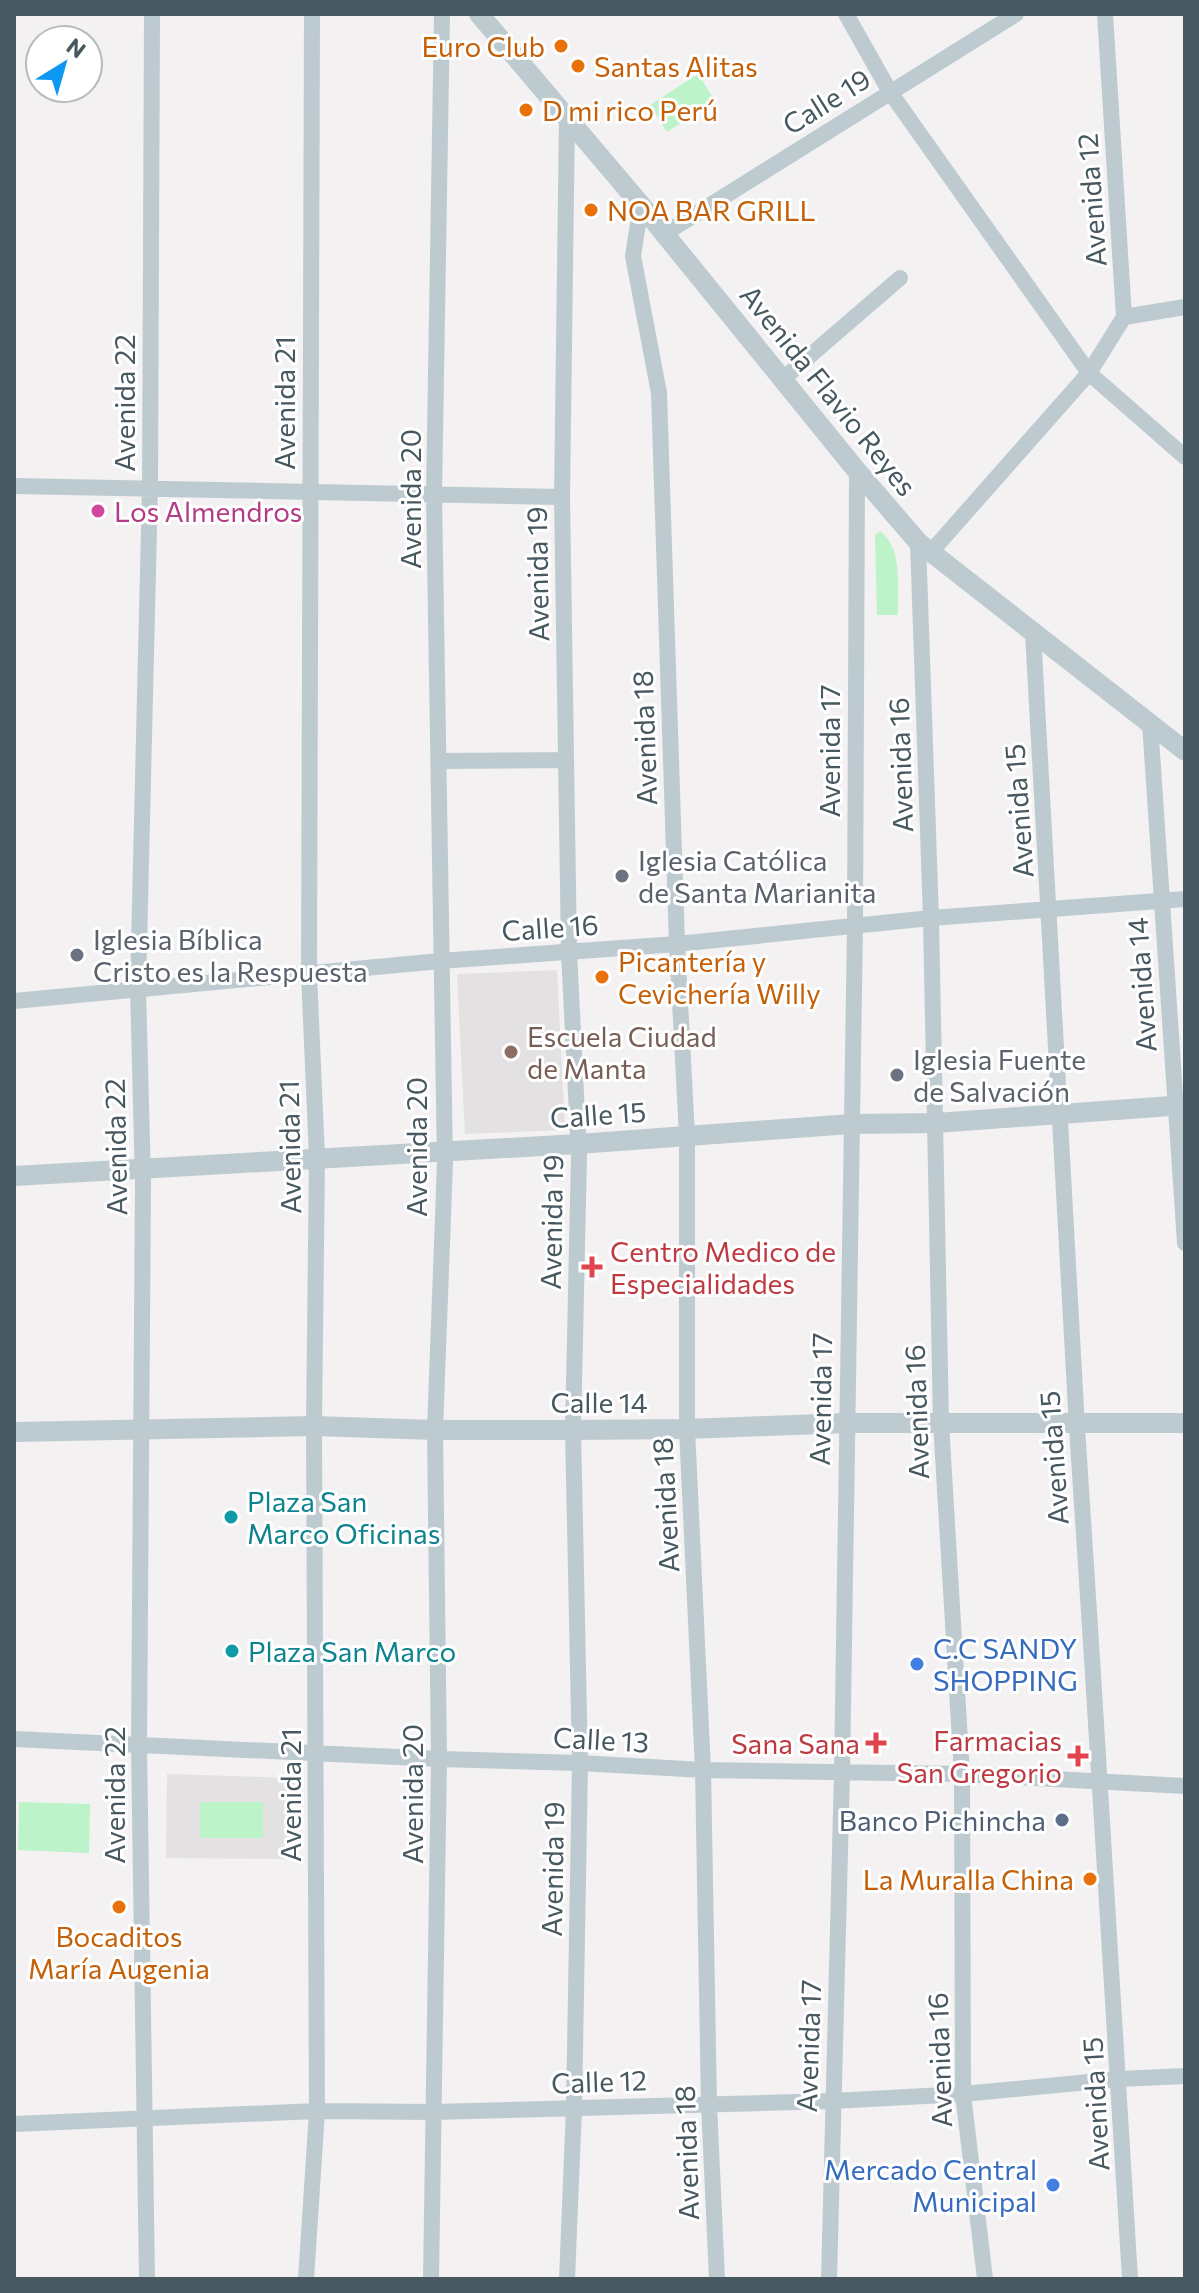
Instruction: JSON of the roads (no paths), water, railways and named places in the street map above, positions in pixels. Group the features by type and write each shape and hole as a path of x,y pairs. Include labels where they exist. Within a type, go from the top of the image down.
{"street":[{"name":"Avenida 22","path":"147,2279 139,1746 142,1170 138,988 150,488 152,14"},
{"name":"Avenida 21","path":"306,2279 317,2111 314,1426 317,1157 309,974 312,14"},
{"name":"Avenida 20","path":"431,2279 439,1759 435,1430 443,1151 434,495 442,14"},
{"name":"Avenida Flavio Reyes","path":"479,14 924,548 1185,751"},
{"path":"846,14 890,92 1089,373 1185,457"},
{"name":"Calle 19","path":"664,234 1016,14"},
{"name":"Avenida 12","path":"1105,14 1124,317"},
{"name":"Avenida 19","path":"567,117 562,497 569,952 578,1144 573,1430 580,1763 574,2108 567,2279"},
{"name":"Avenida 18","path":"641,205 633,256 659,393 677,944 687,1136 687,1429 703,1770 709,2104 717,2279"},
{"path":"783,379 900,278"},
{"path":"924,548 1089,373 1124,317 1185,307"},
{"name":"Avenida 17","path":"829,2279 842,1773 855,925 857,471"},
{"path":"14,486 562,497"},
{"name":"Avenida 16","path":"924,548 941,1423 962,1774 963,2094 985,2279"},
{"name":"Avenida 15","path":"1033,633 1077,1424 1130,2279"},
{"name":"Avenida 14","path":"1150,723 1180,1105 1178,1119 1185,1243"},
{"path":"439,761 566,760"},
{"name":"Calle 16","path":"14,1001 440,961 677,944 1050,907 1185,899"},
{"name":"Calle 15","path":"14,1176 578,1144 851,1124 936,1123 1180,1105"},
{"name":"Calle 14","path":"14,1432 314,1426 573,1430 845,1423 1185,1423"},
{"name":"Calle 13","path":"14,1739 703,1770 962,1774 1185,1786"},
{"name":"Calle 12","path":"14,2124 317,2111 434,2112 832,2101 1185,2076"}],"place":[{"name":"Euro Club","path":"561,46"},
{"name":"Santas Alitas","path":"578,66"},
{"name":"D mi rico Perú","path":"526,110"},
{"name":"NOA BAR GRILL","path":"591,210"},
{"name":"Los Almendros","path":"98,511"},
{"name":"Iglesia Católica de Santa Marianita","path":"622,876"},
{"name":"Iglesia Bíblica Cristo es la Respuesta","path":"77,955"},
{"name":"Picantería y Cevichería Willy","path":"602,977"},
{"name":"Escuela Ciudad de Manta","path":"511,1052"},
{"name":"Iglesia Fuente de Salvación","path":"897,1075"},
{"name":"Centro Medico de Especialidades","path":"592,1267"},
{"name":"Plaza San Marco Oficinas","path":"231,1517"},
{"name":"Plaza San Marco","path":"232,1651"},
{"name":"C.C SANDY SHOPPING","path":"917,1664"},
{"name":"Sana Sana","path":"876,1743"},
{"name":"Farmacias San Gregorio","path":"1078,1756"},
{"name":"Banco Pichincha","path":"1062,1820"},
{"name":"La Muralla China","path":"1090,1879"},
{"name":"Bocaditos María Augenia","path":"119,1907"},
{"name":"Mercado Central Municipal","path":"1053,2185"}]}
